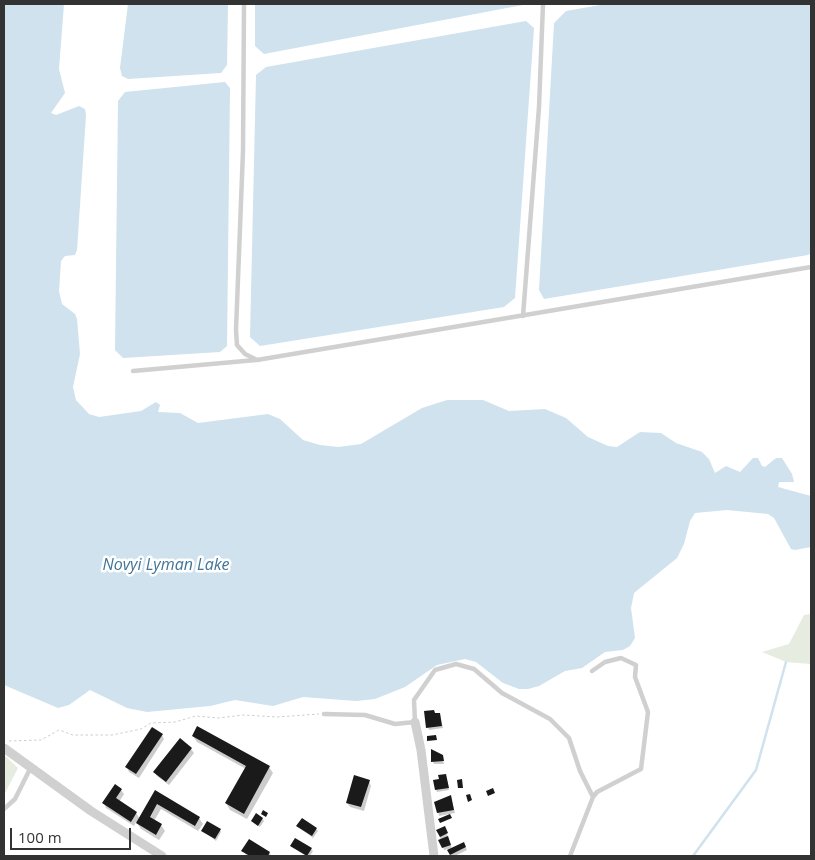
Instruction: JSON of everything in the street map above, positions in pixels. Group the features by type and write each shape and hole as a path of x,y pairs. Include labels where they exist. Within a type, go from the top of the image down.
{"street":[{"path":"415,722 421,750 434,856"},
{"path":"5,745 30,768 90,812 162,856"}],"lane":[{"path":"244,4 243,151 236,330 237,345 244,354 257,360"},
{"path":"523,316 539,107 543,4"},
{"path":"133,370 257,360 811,267"},
{"path":"570,856 593,796 600,790 641,769 648,712 635,677 636,665 621,658 605,662 592,671"},
{"path":"324,714 365,715 395,724 415,722 414,700 435,670 453,664 469,666 502,693 544,716 563,730 571,742 580,771 593,796"},
{"path":"4,809 17,796 30,768"}],"path":[{"path":"5,745 41,740 59,730 74,735 112,735 141,729 151,723 174,722 196,716 218,718 243,714 277,717 324,714"}],"shaded area":[{"path":"811,614 811,664 786,662 762,652 789,644 804,615"},
{"path":"4,755 18,768 4,795"}],"water":[{"name":"Novyi Lyman Lake","path":"4,4 64,4 59,69 65,93 51,113 56,115 79,106 85,109 86,115 77,250 75,255 65,256 61,261 59,291 62,304 75,314 77,319 80,354 73,387 76,400 89,414 99,417 141,411 156,402 160,405 158,412 180,413 198,423 268,414 280,419 303,440 320,445 338,447 361,444 422,408 447,400 483,400 509,411 545,409 566,418 588,437 608,446 617,447 640,432 661,433 676,443 702,452 709,459 715,473 726,466 740,472 753,458 758,458 762,466 765,467 776,458 782,458 792,474 794,482 779,482 778,487 811,496 811,547 791,549 774,518 768,514 727,510 695,513 690,521 684,544 677,558 634,593 631,608 635,638 630,646 623,650 605,652 582,668 565,671 539,686 528,689 519,689 503,683 476,662 465,659 437,665 405,687 375,699 356,701 303,697 273,706 235,700 210,706 147,712 127,708 90,690 69,705 58,708 4,685"},
{"path":"128,4 228,4 227,65 221,73 128,79 122,76 120,68"},
{"path":"255,4 528,4 264,54 255,46"},
{"path":"606,4 811,4 811,253 544,299 539,290 554,23 566,11"},
{"path":"526,21 534,28 515,298 504,307 260,346 250,337 256,75 266,67"},
{"path":"225,82 230,88 227,346 220,352 123,358 115,350 118,101 125,92"}],"building":[{"path":"434,710 435,713 440,713 442,726 426,728 424,711"},
{"path":"197,726 270,766 244,814 225,803 246,766 192,736"},
{"path":"152,727 163,734 136,774 125,767"},
{"path":"436,735 437,740 427,741 427,736"},
{"path":"180,738 192,748 166,782 153,772"},
{"path":"431,749 443,755 444,761 431,762"},
{"path":"446,774 449,788 435,790 433,780 439,779 438,775"},
{"path":"354,775 370,780 361,807 346,803"},
{"path":"462,779 463,788 458,788 457,780"},
{"path":"115,784 122,789 116,798 137,812 131,822 102,803"},
{"path":"493,788 495,793 488,796 486,791"},
{"path":"155,790 200,817 195,826 157,804 150,817 162,824 156,835 136,823"},
{"path":"470,794 472,800 468,802 466,795"},
{"path":"451,795 454,810 437,813 434,802"},
{"path":"263,810 268,813 266,817 261,814"},
{"path":"256,813 263,818 258,826 251,821"},
{"path":"450,814 452,818 440,823 438,819"},
{"path":"302,818 317,828 312,836 296,826"},
{"path":"207,821 221,829 215,839 201,831"},
{"path":"445,826 448,833 440,837 436,830"},
{"path":"448,836 451,845 442,848 438,840"},
{"path":"295,838 312,848 307,856 290,846"},
{"path":"249,839 270,852 268,856 250,856 241,851"},
{"path":"464,842 466,847 450,855 447,850"}],"waterway":[{"path":"693,856 756,770 786,662"}]}
